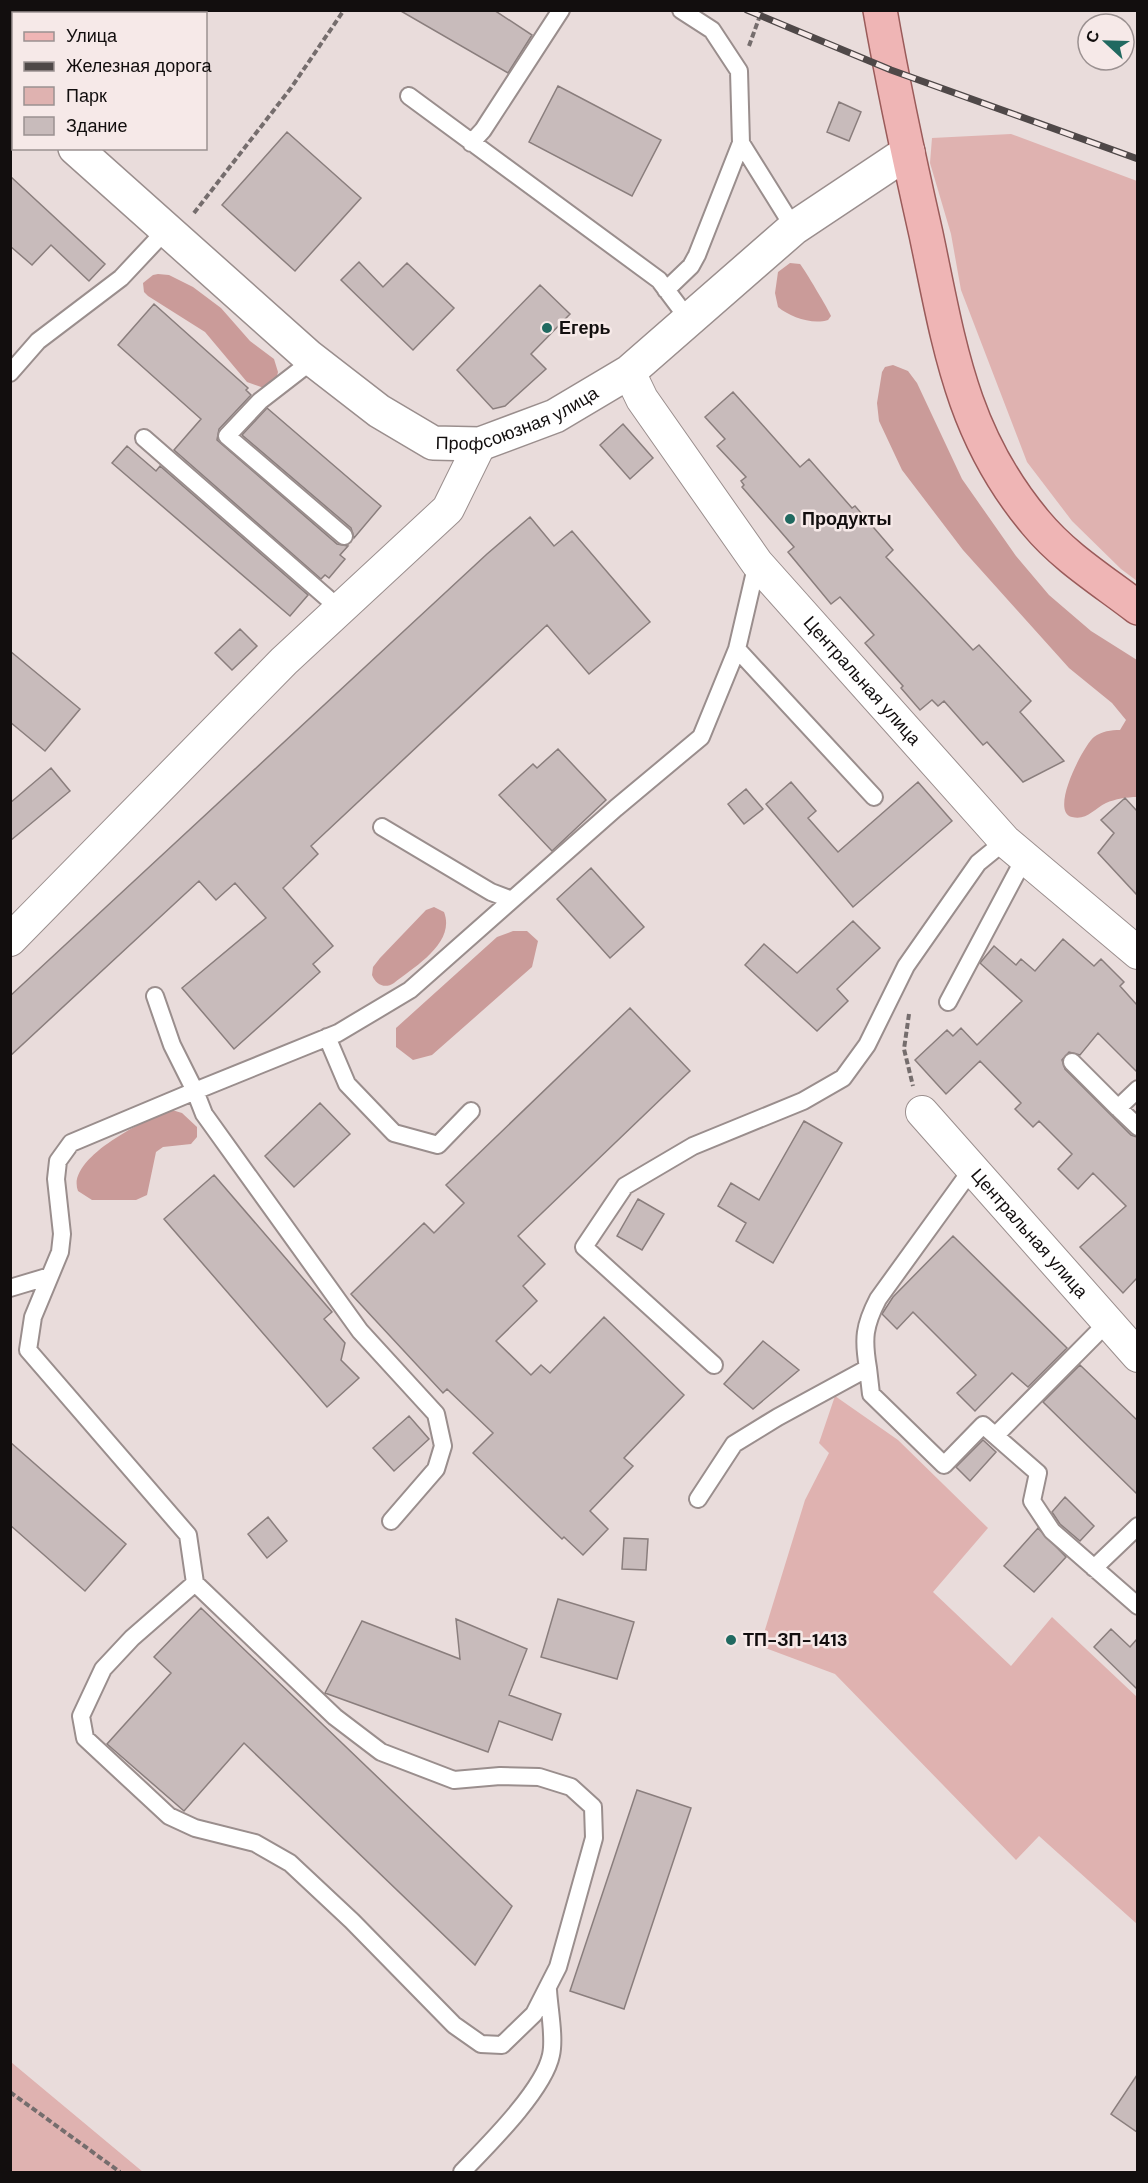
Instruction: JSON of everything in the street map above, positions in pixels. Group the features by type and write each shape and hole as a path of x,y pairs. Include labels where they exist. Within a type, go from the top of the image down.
{"main road":[{"path":"880,10 957,378 977,432 1003,477 1036,524 1066,554 1137,608"}],"street":[{"name":"Профсоюзная улица","path":"77,150 313,360 379,411 433,443 480,444 555,416 629,372 794,228 908,152"},
{"name":"Центральная улица","path":"629,372 642,399 757,563 1014,850 1137,953"},
{"path":"10,940 284,661 448,509 480,444"},
{"name":"Центральная улица","path":"922,1112 1137,1356"}],"lane":[{"path":"471,143 483,130 561,10"},
{"path":"666,290 691,266 697,255 741,143 739,71 712,30 681,10"},
{"path":"409,96 659,280 689,320"},
{"path":"741,143 794,228"},
{"path":"10,373 38,341 122,278 170,234"},
{"path":"313,360 260,401 228,436 344,536"},
{"path":"144,438 339,609"},
{"path":"195,1583 132,1638 103,1669 81,1716 85,1738 169,1816 195,1828 255,1843 290,1863 352,1921 454,2025 481,2044 502,2045 534,2014 558,1967 594,1838 593,1807 571,1787 539,1777 500,1776 454,1780 381,1752 335,1717 195,1583 188,1535 28,1350 33,1317 60,1252 62,1234 56,1179 58,1161 70,1143 327,1037 410,990 701,737 737,649 757,563"},
{"path":"737,649 874,797"},
{"path":"382,827 490,892 512,900"},
{"path":"948,1002 1014,850"},
{"path":"714,1365 584,1247 625,1186 693,1146 802,1101 843,1078 867,1045 906,966 978,863 1014,850"},
{"path":"156,996 172,1045 204,1114 360,1331 436,1414 443,1446 436,1470 391,1521"},
{"path":"327,1037 347,1084 394,1133 438,1145 471,1111"},
{"path":"1072,1062 1137,1127"},
{"path":"1118,1108 1137,1089"},
{"path":"972,1169 878,1299 868,1317 863,1340 871,1394 944,1465 983,1425 996,1435 1038,1473 1032,1501 1052,1531 1137,1606"},
{"path":"10,1288 50,1276"},
{"path":"996,1435 1108,1322"},
{"path":"698,1499 734,1444 868,1368"},
{"path":"1094,1568 1137,1526"},
{"path":"462,2172 498,2134 537,2083 551,2055 548,1986"}],"path":[{"path":"170,234 291,88 344,10"},
{"path":"739,71 762,10"},
{"path":"10,2092 120,2172"}],"green space":[{"path":"1011,134 1137,181 1137,581 1121,569 1072,521 1027,462 961,290 951,234 930,163 932,138"},
{"path":"835,1396 898,1440 988,1528 933,1592 1011,1666 1052,1617 1137,1697 1137,1924 1039,1836 1016,1860 835,1674 760,1646 805,1500 829,1453 819,1443"},
{"path":"11,2062 143,2172 11,2172"}],"shaded area":[{"path":"790,263 800,264 802,267 830,313 828,320 802,319 778,307 775,293 778,272"},
{"path":"158,274 169,275 193,287 221,308 250,341 274,359 278,372 276,380 264,388 247,382 205,332 148,296 144,292 143,283"},
{"path":"893,365 908,371 917,383 962,479 1016,556 1049,595 1091,631 1137,660 1137,797 1121,798 1110,802 1082,817 1072,817 1066,812 1064,804 1070,778 1089,743 1100,733 1120,730 1126,720 1112,703 1069,668 963,550 902,470 879,421 877,403 882,372 885,367"},
{"path":"434,907 444,912 446,923 439,944 422,962 394,983 387,986 378,984 372,975 373,967 426,910"},
{"path":"513,931 527,931 538,941 532,967 432,1055 413,1060 396,1047 396,1028 497,937"},
{"path":"172,1110 182,1113 197,1127 197,1137 191,1144 163,1147 156,1152 147,1195 136,1200 92,1200 78,1191 77,1178 96,1153 128,1130"}],"building":[{"path":"399,10 494,10 532,35 508,73"},
{"path":"558,86 661,140 632,196 529,142"},
{"path":"839,102 861,112 849,141 827,132"},
{"path":"287,132 361,198 295,271 222,205"},
{"path":"10,176 105,264 89,281 51,245 32,265 10,246"},
{"path":"359,262 383,287 407,263 454,308 413,350 341,280"},
{"path":"540,285 570,314 531,354 546,369 505,406 493,409 457,370"},
{"path":"154,304 248,388 246,390 251,395 219,429 217,440 337,544 348,546 340,555 345,559 329,578 325,575 321,579 174,450 201,419 118,345"},
{"path":"733,392 800,467 809,459 852,508 855,506 893,550 886,557 973,650 979,645 1031,701 1020,712 1064,761 1023,782 987,742 983,745 944,701 938,706 932,700 920,710 901,688 903,686 865,643 874,635 840,597 831,604 788,552 794,547 742,487 744,485 741,481 746,477 717,446 725,439 705,417"},
{"path":"267,408 381,506 354,538 351,528 242,435"},
{"path":"623,424 653,458 630,479 600,445"},
{"path":"127,446 156,471 160,466 308,595 290,616 112,463"},
{"path":"530,517 554,546 572,531 650,622 589,674 547,625 311,846 318,854 283,888 333,946 313,964 320,972 234,1049 182,988 266,918 235,883 216,900 199,881 10,1056 10,996 487,554"},
{"path":"240,629 257,646 232,670 215,653"},
{"path":"10,651 80,709 45,751 10,722"},
{"path":"558,749 606,800 552,851 499,795 533,764 537,768"},
{"path":"51,768 70,791 10,841 10,803"},
{"path":"791,782 816,811 808,818 838,852 918,782 952,821 853,907 766,804"},
{"path":"746,789 763,809 744,824 728,804"},
{"path":"1125,798 1137,811 1137,895 1098,853 1114,833 1101,820"},
{"path":"591,868 644,927 610,958 557,899"},
{"path":"853,921 880,948 837,989 848,1001 817,1031 745,965 764,944 797,973"},
{"path":"1063,939 1094,966 1101,959 1124,982 1120,986 1137,1005 1137,1072 1098,1033 1080,1055 1069,1052 1062,1060 1065,1069 1131,1135 1137,1137 1137,1278 1123,1293 1080,1247 1126,1206 1093,1173 1078,1189 1058,1169 1072,1154 1039,1121 1033,1127 1015,1109 1021,1103 980,1061 946,1094 915,1060 947,1030 953,1036 961,1028 977,1045 1022,1001 980,963 994,946 1016,965 1021,959 1035,971"},
{"path":"630,1008 690,1071 518,1236 545,1264 523,1286 537,1301 496,1341 531,1375 541,1365 550,1373 604,1317 684,1395 624,1458 633,1466 590,1511 608,1529 583,1555 564,1537 562,1539 473,1453 493,1433 447,1389 443,1393 351,1294 424,1223 434,1233 464,1203 446,1185"},
{"path":"320,1103 350,1134 294,1187 265,1156"},
{"path":"804,1121 842,1143 773,1263 736,1241 746,1223 718,1206 731,1183 759,1200"},
{"path":"214,1175 332,1312 324,1319 345,1343 341,1360 359,1378 327,1407 164,1219"},
{"path":"638,1199 664,1214 642,1250 617,1236"},
{"path":"953,1236 1067,1348 1028,1387 1012,1373 975,1411 957,1393 976,1375 913,1312 897,1329 882,1314 893,1297"},
{"path":"763,1341 799,1370 753,1409 724,1384"},
{"path":"1080,1365 1137,1420 1137,1494 1043,1402"},
{"path":"409,1416 429,1439 394,1471 373,1448"},
{"path":"983,1440 996,1452 970,1481 956,1467"},
{"path":"10,1442 126,1544 85,1591 10,1525"},
{"path":"1065,1497 1094,1526 1080,1541 1060,1524 1052,1512"},
{"path":"268,1517 287,1541 267,1558 248,1534"},
{"path":"1038,1528 1066,1557 1034,1592 1004,1566"},
{"path":"624,1538 648,1539 646,1570 622,1569"},
{"path":"558,1599 634,1622 617,1679 541,1657"},
{"path":"201,1608 512,1906 475,1965 244,1743 184,1811 107,1744 171,1673 154,1657"},
{"path":"456,1619 527,1649 509,1695 561,1714 552,1740 499,1721 488,1752 325,1693 362,1621 460,1659"},
{"path":"1111,1629 1130,1647 1137,1639 1137,1689 1094,1647"},
{"path":"637,1790 691,1808 624,2009 570,1991"},
{"path":"1137,2075 1137,2132 1111,2114"}],"railway":[{"path":"747,10 891,70 1138,159"}],"place":[{"name":"Егерь","path":"547,328"},
{"name":"Продукты","path":"790,519"},
{"name":"ТП-ЗП-1413","path":"731,1640"}]}
